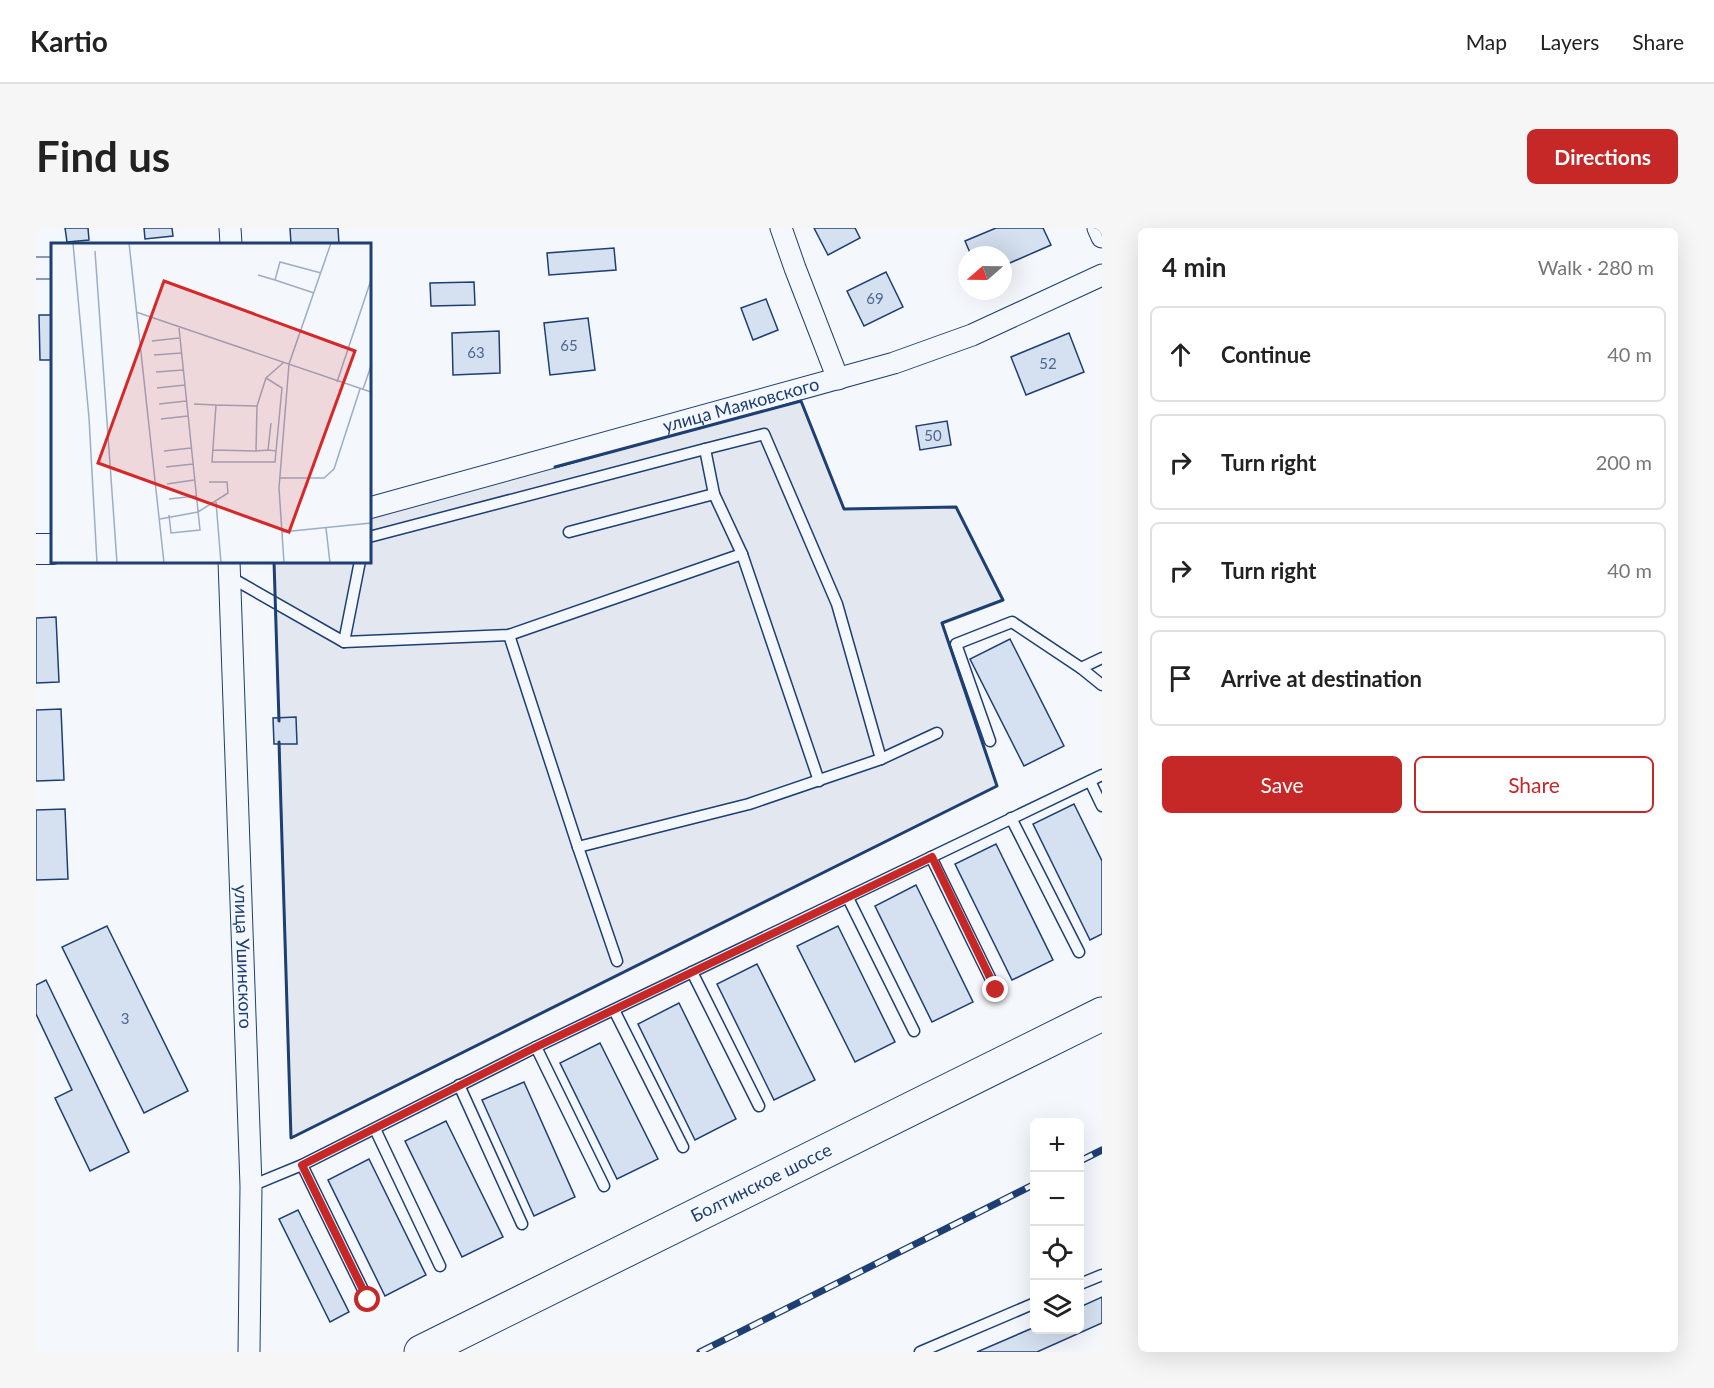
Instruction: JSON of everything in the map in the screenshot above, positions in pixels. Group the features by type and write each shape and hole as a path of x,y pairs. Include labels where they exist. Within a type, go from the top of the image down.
{"main road":[{"name":"Болтинское шоссе","path":"421,1352 1102,1014"}],"street":[{"path":"230,228 231,243"},
{"path":"781,228 838,379"},
{"path":"1098,228 1102,237"},
{"name":"улица Маяковского","path":"370,508 894,363 972,335 1102,275"},
{"name":"улица Ушинского","path":"229,569 251,1186 249,1352"}],"lane":[{"path":"370,537 764,434 837,604 881,759"},
{"path":"705,449 714,494 742,554 819,780"},
{"path":"569,532 714,494"},
{"path":"229,569 344,642 509,635 742,554"},
{"path":"344,642 360,562"},
{"path":"990,741 956,644 1012,622 1081,668 1102,685"},
{"path":"509,635 617,962"},
{"path":"1081,668 1102,658"},
{"path":"578,848 749,804 881,759 937,733"},
{"path":"251,1186 302,1165 536,1047 1102,775"},
{"path":"1090,782 1102,806"},
{"path":"1011,818 1079,952"},
{"path":"932,857 996,990"},
{"path":"848,898 914,1031"},
{"path":"692,972 759,1106"},
{"path":"614,1010 683,1147"},
{"path":"536,1047 604,1186"},
{"path":"459,1085 522,1224"},
{"path":"375,1129 440,1266"},
{"path":"302,1165 368,1300"},
{"path":"1084,1282 1102,1275"},
{"path":"920,1352 1030,1306"}],"shaded area":[{"path":"801,401 844,509 956,507 1003,600 942,623 997,786 291,1138 274,562 370,562 370,516"}],"building":[{"path":"65,228 88,228 89,240 67,242"},
{"path":"144,228 172,228 173,236 145,239"},
{"path":"290,228 338,228 339,243 291,243"},
{"path":"814,228 855,228 860,238 828,255"},
{"path":"996,228 1043,228 1051,245 1012,262 1012,246 967,246 965,241"},
{"path":"614,248 616,270 549,275 547,253"},
{"path":"886,272 903,307 864,326 847,291"},
{"path":"474,282 475,305 431,306 430,283"},
{"path":"766,299 778,330 753,340 741,308"},
{"path":"39,315 51,315 51,360 40,360"},
{"path":"588,318 595,370 550,375 544,323"},
{"path":"499,331 500,373 453,375 452,333"},
{"path":"1069,333 1084,372 1026,395 1011,357"},
{"path":"947,421 951,445 920,450 916,426"},
{"path":"56,617 59,682 36,683 36,618"},
{"path":"1010,639 1064,746 1024,766 970,659"},
{"path":"61,709 64,780 36,781 36,710"},
{"path":"296,717 297,744 274,744 273,718"},
{"path":"1074,804 1102,861 1102,934 1090,940 1033,824"},
{"path":"65,809 68,879 36,880 36,810"},
{"path":"996,844 1053,960 1012,980 955,864"},
{"path":"916,885 973,1002 932,1022 875,906"},
{"path":"107,926 188,1091 144,1113 62,947"},
{"path":"838,926 895,1042 855,1062 797,946"},
{"path":"757,964 815,1080 774,1100 717,984"},
{"path":"46,980 129,1152 90,1171 55,1098 72,1090 36,1014 36,985"},
{"path":"679,1003 736,1119 695,1140 638,1024"},
{"path":"600,1043 658,1159 617,1179 560,1063"},
{"path":"524,1082 575,1197 534,1216 482,1100"},
{"path":"446,1121 503,1237 462,1257 405,1141"},
{"path":"369,1159 426,1275 385,1296 328,1180"},
{"path":"298,1210 349,1312 330,1322 279,1219"},
{"path":"1102,1297 1102,1323 1084,1331 1084,1305"},
{"path":"1030,1329 1030,1334 1077,1334 1037,1352 977,1352"}],"railway":[{"path":"1084,1159 1102,1150"},
{"path":"700,1352 1030,1187"}],"wall":[{"path":"279,742 291,1138 997,786 942,623 1003,600 956,507 844,509 801,401 555,467"},
{"path":"274,562 279,721"}],"route":[{"path":"368,1300 302,1165 459,1085 932,857 996,990"}]}
